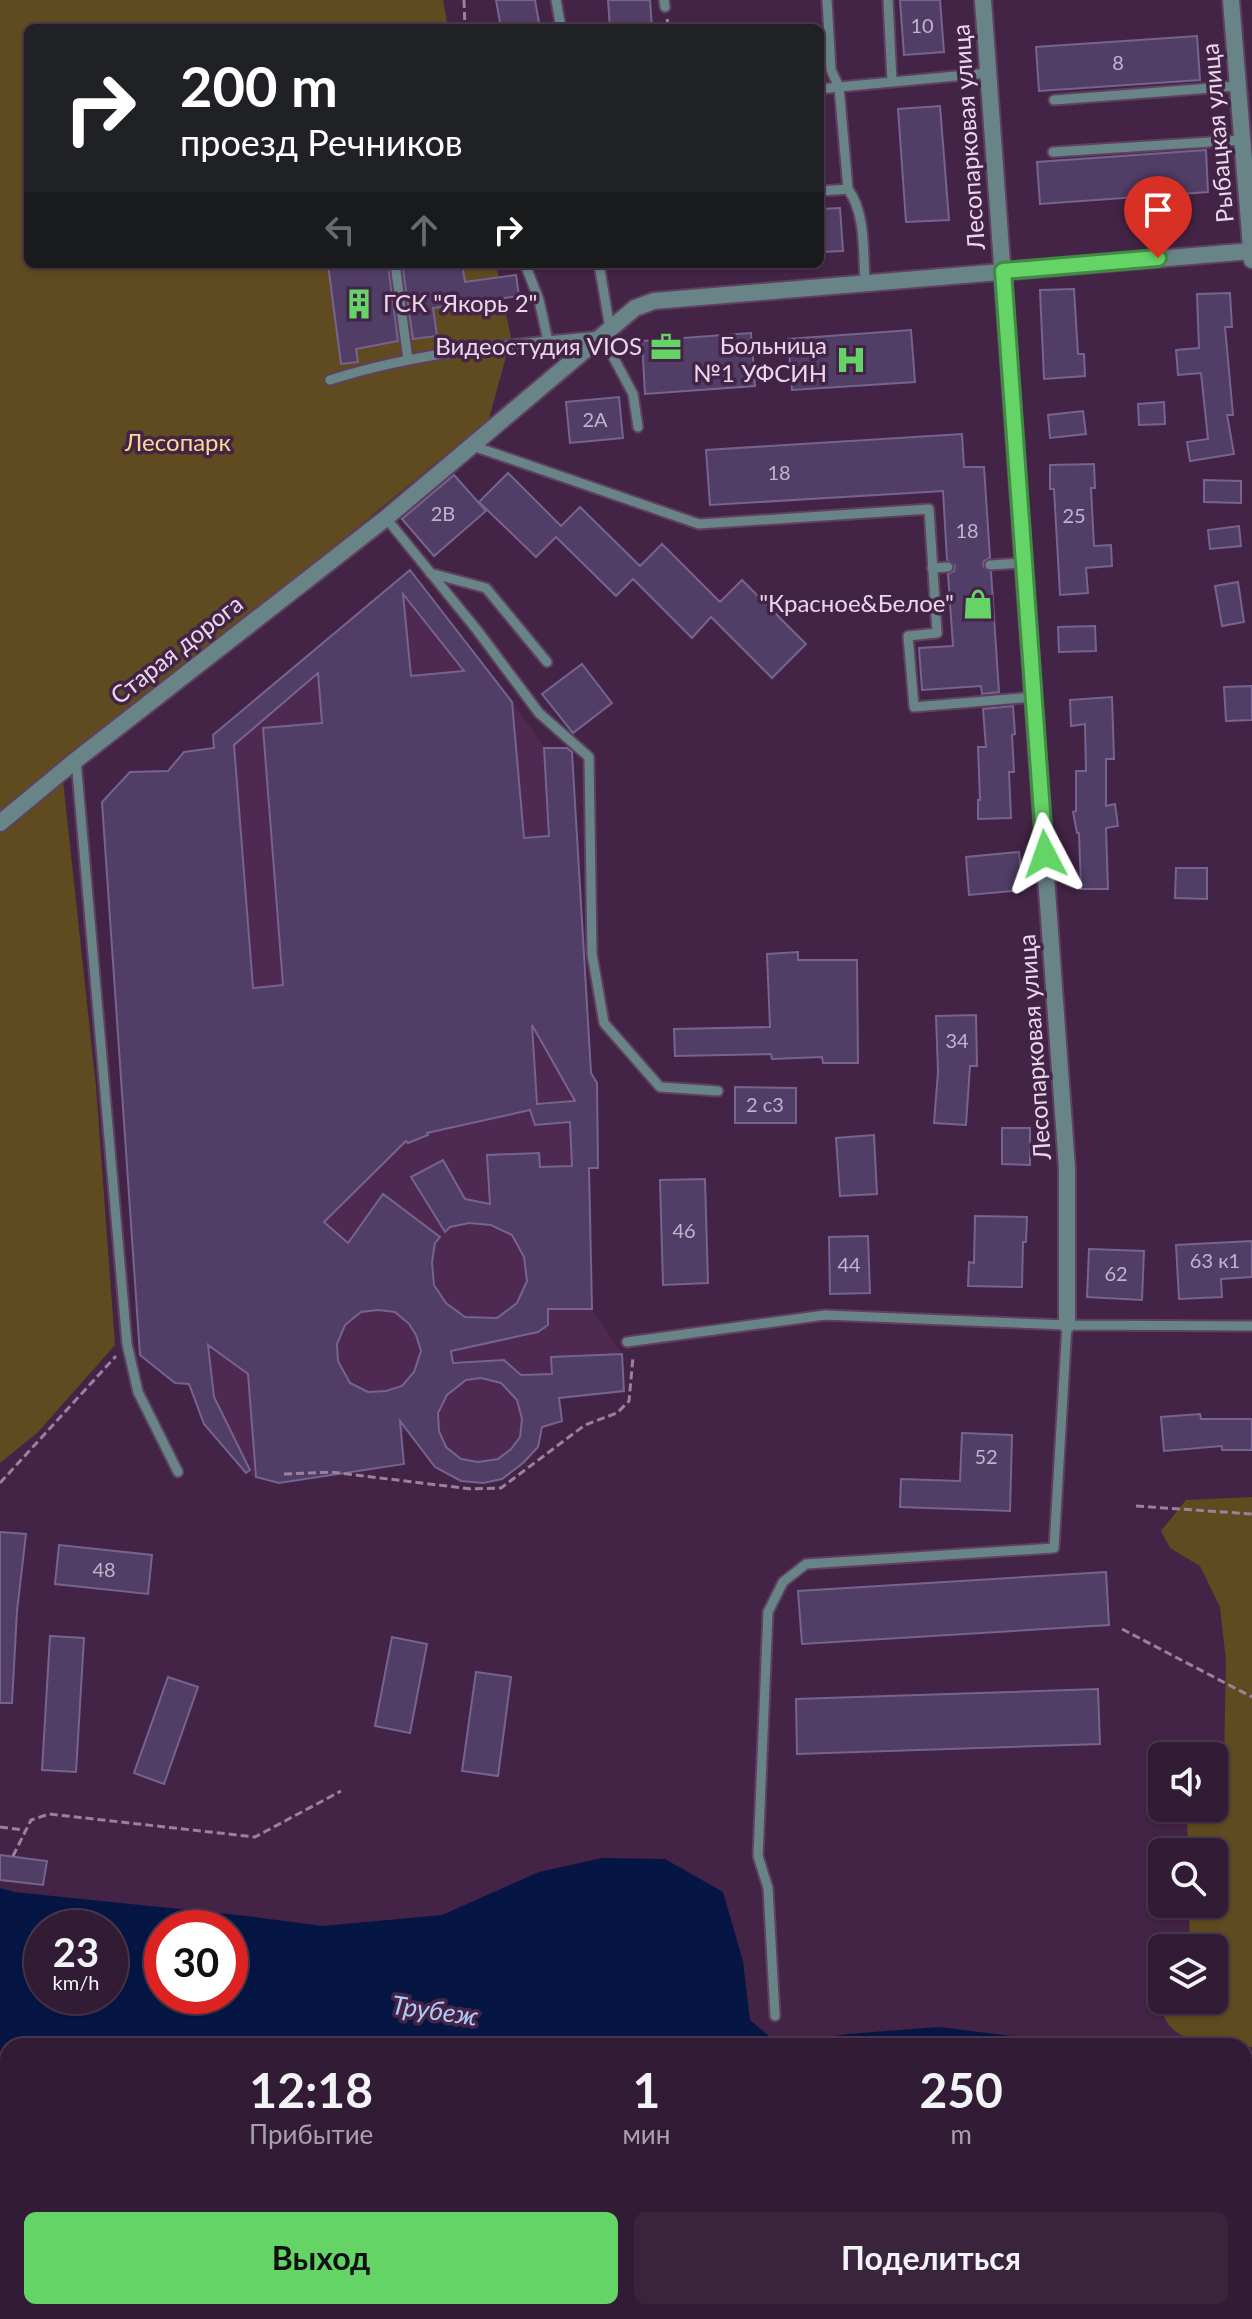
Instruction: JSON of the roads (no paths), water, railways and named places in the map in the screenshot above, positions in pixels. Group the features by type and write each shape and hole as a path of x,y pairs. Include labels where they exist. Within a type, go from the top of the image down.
{"street":[{"name":"Лесопарковая улица","path":"983,0 1067,1168 1067,1325"},
{"name":"Рыбацкая улица","path":"1231,0 1252,261"},
{"name":"Старая дорога","path":"0,823 386,518 635,308 654,301 1252,251"}],"lane":[{"path":"556,0 560,24"},
{"path":"827,0 831,70 839,87 848,189 859,211 865,282"},
{"path":"888,0 892,82"},
{"path":"824,89 988,73"},
{"path":"1054,100 1238,86"},
{"path":"1053,152 1242,140"},
{"path":"824,191 848,189"},
{"path":"527,268 539,300 548,341"},
{"path":"599,268 606,332 633,394 638,427"},
{"path":"396,271 408,360"},
{"path":"330,380 374,365 606,332"},
{"path":"473,446 699,524 929,509 937,633 908,636 914,707 1033,697"},
{"path":"386,518 539,713 589,757 592,954 604,1023 660,1087 718,1091"},
{"path":"990,565 1022,563"},
{"path":"932,568 948,567"},
{"path":"430,573 486,588 547,662"},
{"path":"76,760 127,1344 138,1392 178,1472"},
{"path":"630,1341 825,1315 1067,1325 1252,1326"},
{"path":"775,2016 768,1888 758,1856 768,1612 783,1582 806,1564 1054,1548 1067,1325"}],"water":[{"name":"Трубеж","path":"602,1858 665,1859 723,1892 743,1961 750,2020 769,2036 782,2038 0,2038 0,1888 189,1910 144,1910 144,2014 248,2014 248,1916 322,1926 442,1915 539,1872"},
{"path":"939,2027 1028,2038 821,2038"}],"place":[{"name":"ГСК \"Якорь 2\"","path":"359,304"},
{"name":"Видеостудия VIOS","path":"666,347"},
{"name":"Больница №1 УФСИН","path":"851,360"},
{"name":"\"Красное&Белое\"","path":"978,604"}],"park label":[{"name":"Лесопарк","path":"178,443"}]}
